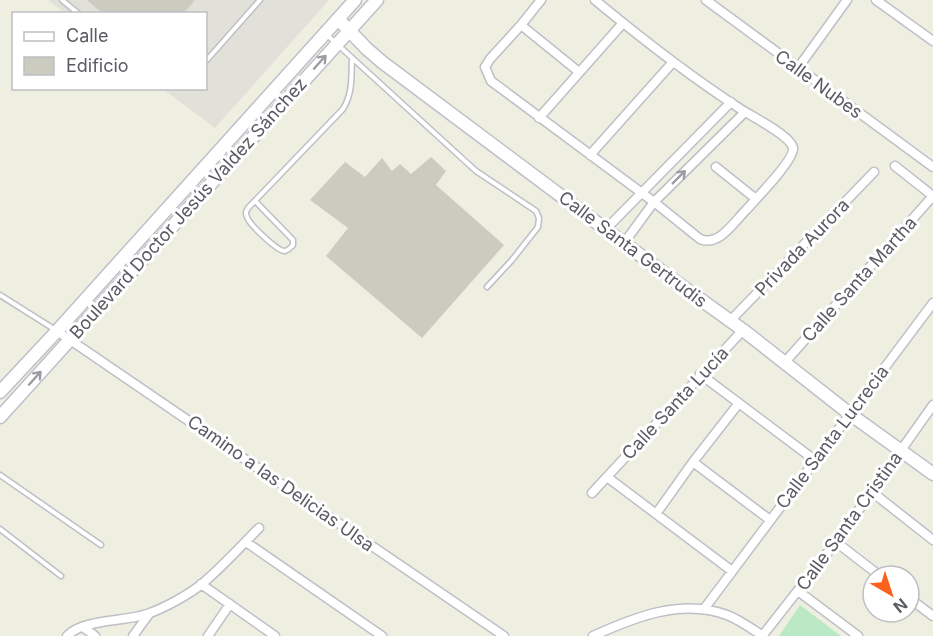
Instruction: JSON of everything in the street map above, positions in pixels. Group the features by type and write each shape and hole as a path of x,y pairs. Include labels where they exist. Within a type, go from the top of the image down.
{"main road":[{"name":"Boulevard Doctor Jesús Valdez Sánchez","path":"0,392 355,0"},
{"name":"Boulevard Doctor Jesús Valdez Sánchez","path":"0,417 377,0"},
{"name":"Calle Santa Gertrudis","path":"338,19 382,62 933,474"}],"street":[{"path":"541,0 486,64 486,70 494,84 654,202 700,239 706,242 716,239 756,199 787,163 793,152 791,143 674,62 595,0"},
{"name":"Calle Nubes","path":"706,0 933,167"},
{"path":"798,68 847,0"},
{"path":"876,0 933,41"},
{"path":"539,118 623,23"},
{"path":"521,25 579,72"},
{"path":"590,155 674,62"},
{"path":"606,229 731,102"},
{"path":"624,243 654,202 744,112"},
{"path":"895,166 933,196"},
{"path":"716,167 756,199"},
{"name":"Privada Aurora","path":"730,321 873,172"},
{"name":"Calle Santa Martha","path":"785,362 933,196"},
{"name":"Calle Santa Lucrecia","path":"704,609 933,303"},
{"name":"Calle Santa Lucía","path":"592,493 742,330"},
{"name":"Camino a las Delicias Ulsa","path":"57,331 504,636"},
{"path":"700,374 816,461"},
{"path":"656,514 693,462 740,403"},
{"name":"Calle Santa Cristina","path":"763,636 836,542 933,405"},
{"path":"693,462 770,520"},
{"path":"607,477 732,571"},
{"path":"872,492 933,540"},
{"path":"67,636 83,627 149,614 201,584 259,528"},
{"path":"246,542 382,636"},
{"path":"836,542 864,564"},
{"path":"201,584 275,636"},
{"path":"798,591 858,636"},
{"path":"208,636 230,604"},
{"path":"593,636 628,621 661,611 689,608 704,609 728,616 763,636"},
{"path":"133,636 149,614"},
{"path":"83,627 95,636"}],"lane":[{"path":"62,0 77,12"},
{"path":"207,60 261,0"},
{"path":"324,33 476,171 536,211 539,218 538,227 487,287"},
{"path":"255,201 291,237 294,242 288,250 276,248 248,221 246,213 248,208 343,109 349,99 352,85 352,59"},
{"path":"0,295 57,331"},
{"path":"0,475 101,545"},
{"path":"0,529 61,576"}],"shaded area":[{"path":"48,0 329,0 215,128 164,90 207,90 207,12 64,12"}],"green space":[{"path":"800,605 841,636 779,636"}],"building":[{"path":"87,0 195,0 185,12 101,12"},
{"path":"431,157 446,171 436,185 504,245 422,338 326,256 348,228 310,200 345,162 365,177 382,158 392,171 400,164 411,174"}]}
